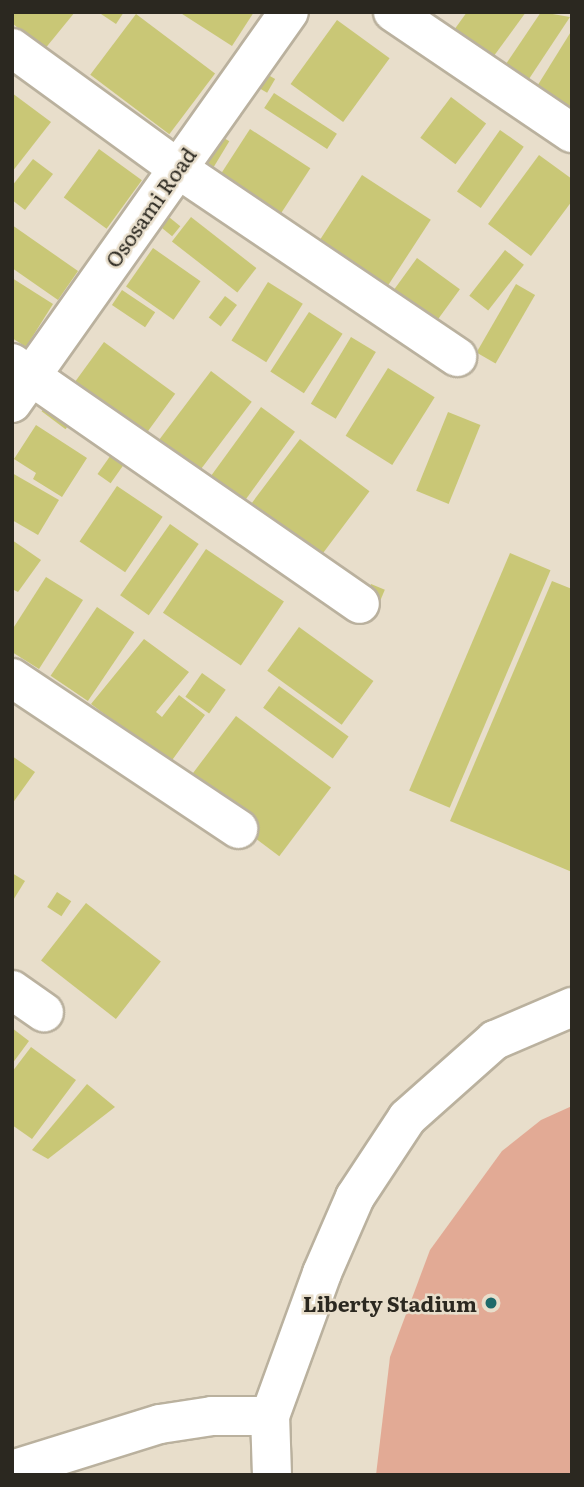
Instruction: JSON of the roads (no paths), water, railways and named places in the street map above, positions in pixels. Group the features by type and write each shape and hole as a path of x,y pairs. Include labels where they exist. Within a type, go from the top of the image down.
{"street":[{"name":"Ososami Road","path":"19,381 289,12"},
{"path":"393,12 572,133"},
{"path":"12,48 177,168 457,358"},
{"path":"19,381 360,604"},
{"path":"12,678 238,829"},
{"path":"12,990 44,1012"},
{"path":"272,1475 270,1416 321,1273 355,1197 407,1118 495,1040 572,1007"},
{"path":"12,1470 160,1424 212,1416 270,1416"}],"place":[{"name":"Liberty Stadium","path":"491,1303"}]}
